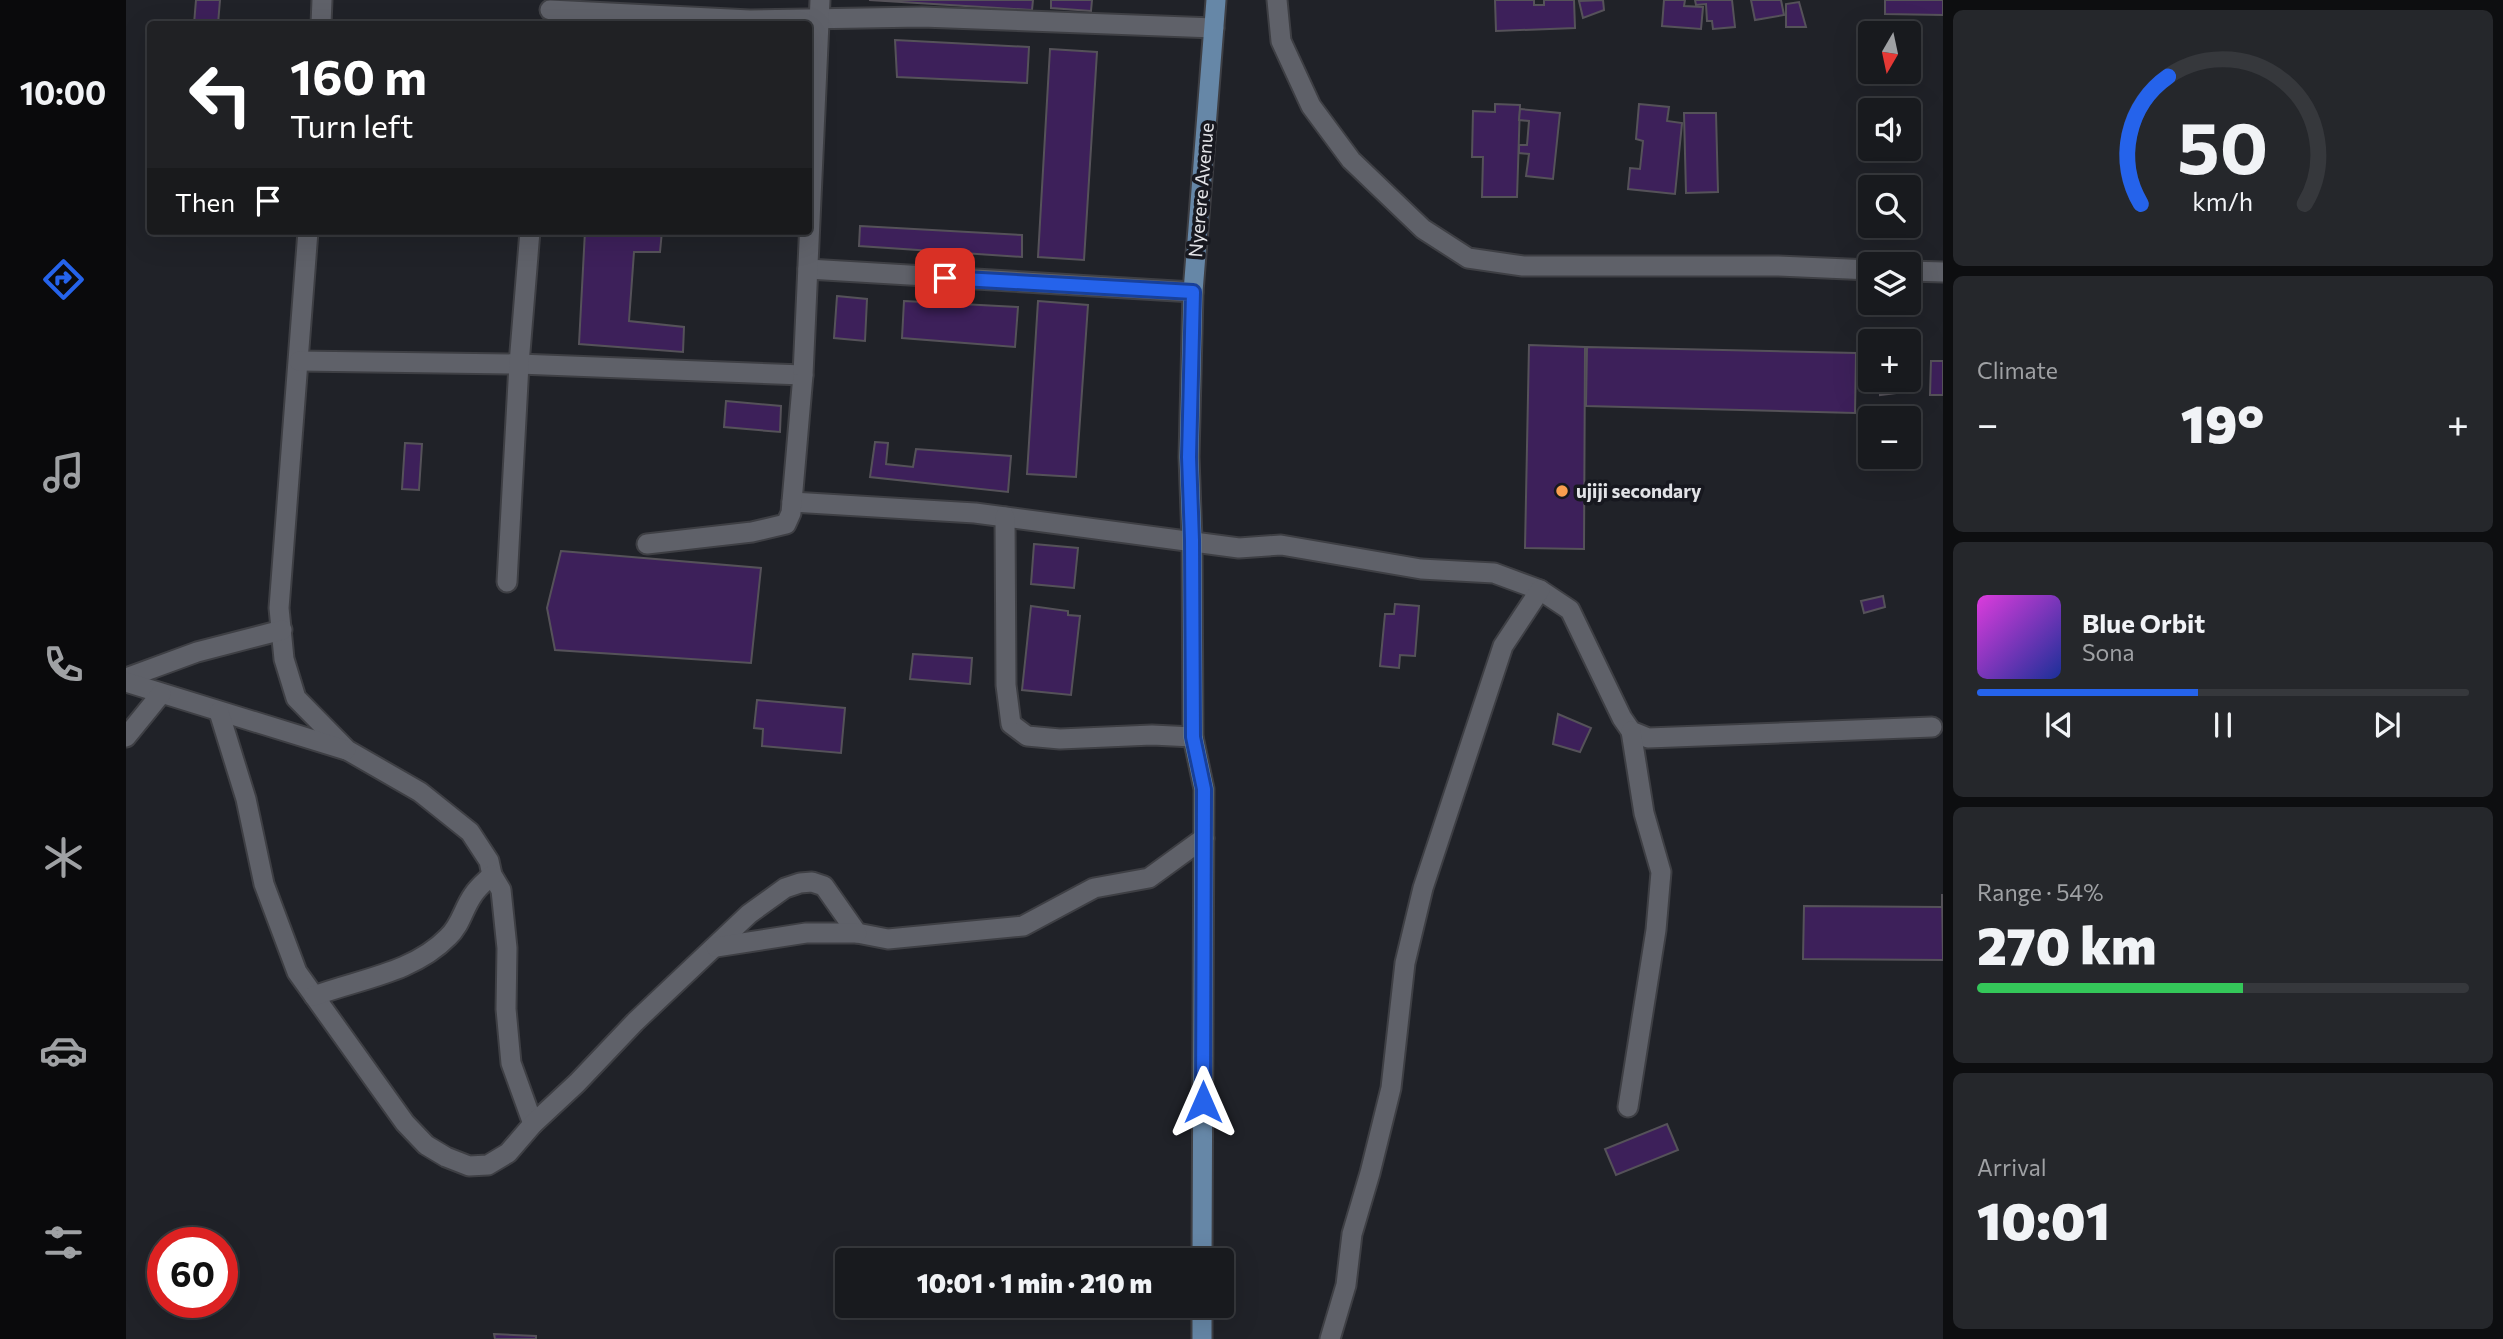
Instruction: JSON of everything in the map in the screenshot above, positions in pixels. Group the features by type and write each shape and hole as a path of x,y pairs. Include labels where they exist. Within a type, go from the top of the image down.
{"main road":[{"name":"Nyerere Avenue","path":"1202,1248 1204,789 1193,737 1189,457 1193,292 1216,0"},
{"path":"1202,1318 1202,1339"}],"lane":[{"path":"321,21 322,0"},
{"path":"812,170 820,0"},
{"path":"1277,0 1280,41 1311,106 1351,160 1423,229 1468,258 1522,266 1778,266 1858,269"},
{"path":"550,12 693,19 818,21 922,18 1214,28"},
{"path":"308,235 279,608 284,659 296,698 347,750"},
{"path":"507,582 519,364 530,235"},
{"path":"647,544 752,532 786,524 791,513 803,375 809,235"},
{"path":"808,270 1193,292"},
{"path":"1921,271 1943,272"},
{"path":"299,361 519,364 803,375"},
{"path":"792,502 975,513 1239,548 1281,545 1421,569 1494,573 1540,590 1570,610 1622,718 1631,731 1644,813 1661,872 1656,930 1628,1107"},
{"path":"1005,517 1006,685 1011,724 1027,736 1060,739 1152,735 1193,737"},
{"path":"1330,1339 1346,1284 1352,1234 1391,1088 1405,963 1423,888 1503,646 1540,590"},
{"path":"126,680 197,652 282,630"},
{"path":"126,680 161,694 347,750 420,793 470,832 489,861 492,875 501,890 507,948 506,1009 511,1063 533,1124"},
{"path":"126,737 161,694"},
{"path":"219,712 246,799 264,884 297,972 405,1122 426,1145 469,1166 488,1166 508,1153 533,1124 635,1023 749,914 785,888 812,882 824,886 857,933"},
{"path":"1631,731 1648,738 1932,727"},
{"path":"716,947 806,933 857,933 888,939 1023,926 1094,888 1149,878 1204,838"},
{"path":"314,996 406,966 446,940 457,928 473,894 492,875"}],"building":[{"path":"196,0 220,0 218,21 194,21"},
{"path":"869,0 1033,0 1032,10"},
{"path":"1051,0 1092,0 1091,11 1051,8"},
{"path":"1495,0 1534,0 1534,5 1544,5 1544,0 1574,0 1575,28 1496,31"},
{"path":"1603,0 1604,10 1583,18 1579,1"},
{"path":"1664,0 1685,0 1684,6 1703,7 1701,29 1662,26"},
{"path":"1695,0 1732,0 1735,27 1713,29 1712,21 1707,21 1706,4 1696,5"},
{"path":"1751,0 1781,0 1784,15 1755,20"},
{"path":"1885,0 1943,0 1943,15 1885,14"},
{"path":"1799,2 1806,27 1786,27 1786,4"},
{"path":"895,40 1029,47 1027,83 897,77"},
{"path":"1050,49 1097,52 1084,260 1038,257"},
{"path":"1495,104 1520,105 1517,197 1482,197 1483,157 1472,157 1473,111 1495,112"},
{"path":"1639,104 1669,107 1667,121 1682,123 1675,194 1628,189 1630,168 1640,169 1643,141 1636,139"},
{"path":"1520,109 1560,113 1553,179 1526,176 1529,154 1519,153 1519,145 1527,145 1529,121 1519,120"},
{"path":"1684,113 1716,113 1718,192 1686,193"},
{"path":"860,226 1022,235 1022,257 859,246"},
{"path":"585,235 662,235 660,252 634,252 629,321 684,327 683,352 579,344"},
{"path":"837,296 867,299 865,341 834,338"},
{"path":"904,301 1018,307 1015,347 902,338"},
{"path":"1038,301 1088,305 1076,477 1027,474"},
{"path":"1529,345 1585,347 1584,549 1525,548"},
{"path":"1587,347 1856,353 1855,413 1586,406"},
{"path":"1931,361 1943,361 1943,395 1930,395"},
{"path":"1880,392 1903,392 1880,395"},
{"path":"726,401 781,406 780,432 724,427"},
{"path":"875,442 888,443 886,464 913,467 916,449 1011,456 1008,492 870,477"},
{"path":"405,443 422,444 419,490 402,489"},
{"path":"1034,544 1078,548 1074,588 1031,584"},
{"path":"561,551 761,568 751,663 555,650 547,608"},
{"path":"1883,596 1885,607 1864,613 1861,601"},
{"path":"1395,604 1419,606 1415,656 1400,655 1399,668 1380,666 1385,614 1394,614"},
{"path":"1031,606 1068,611 1068,615 1080,616 1071,695 1022,690"},
{"path":"913,654 972,658 970,684 910,679"},
{"path":"757,700 845,708 841,753 762,746 763,729 754,728"},
{"path":"1558,714 1591,728 1580,752 1553,744"},
{"path":"1942,894 1943,960 1803,959 1804,906 1942,907"},
{"path":"1667,1124 1678,1150 1616,1175 1605,1149"},
{"path":"494,1334 536,1336 536,1339 495,1339"}],"place":[{"name":"ujiji secondary","path":"1562,491"}],"route":[{"path":"945,278 1193,292 1189,457 1193,737 1204,789 1203,1102"}]}
